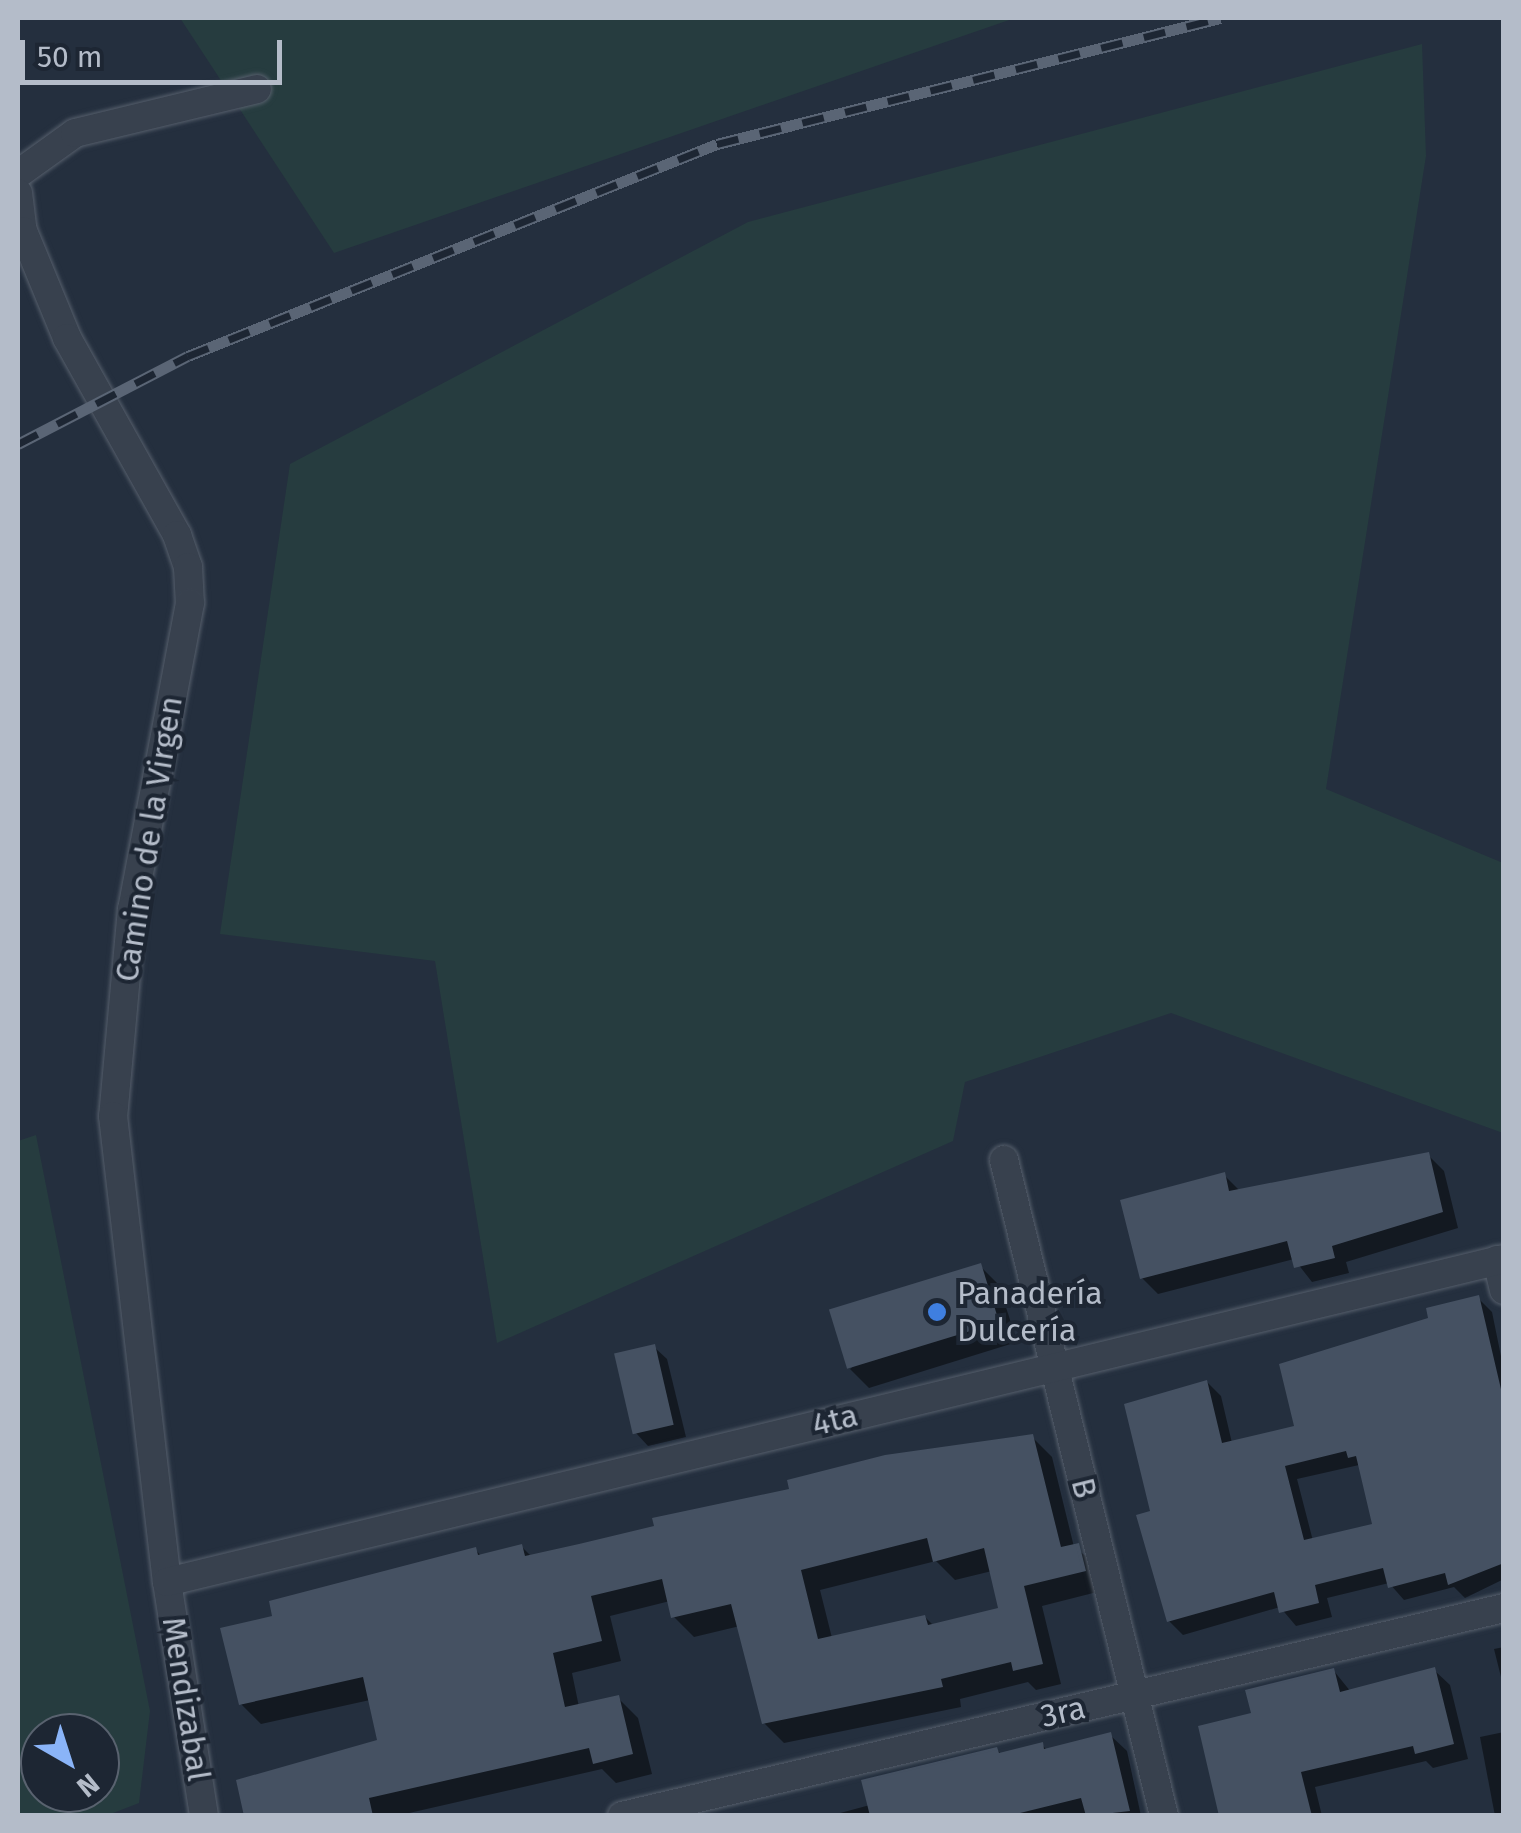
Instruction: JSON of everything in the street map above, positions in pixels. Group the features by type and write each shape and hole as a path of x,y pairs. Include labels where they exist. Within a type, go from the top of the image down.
{"street":[{"path":"18,174 75,133 256,90"},
{"name":"Camino de la Virgen","path":"18,193 22,231 67,338 177,535 188,567 190,604 132,909 113,1116 167,1582"},
{"name":"B","path":"1004,1160 1164,1816"},
{"path":"1500,1259 1504,1290"},
{"name":"4ta","path":"167,1582 1500,1259"},
{"name":"Mendizabal","path":"167,1582 204,1816"},
{"name":"3ra","path":"622,1816 1504,1608"}],"green space":[{"path":"180,18 1015,18 334,253"},
{"path":"1422,44 1426,156 1326,789 1503,863 1503,1133 1171,1013 965,1082 953,1141 497,1343 435,961 220,934 290,464 748,222"},
{"path":"36,1135 150,1711 139,1803 120,1810 120,1713 20,1713 20,1813 113,1813 18,1815 18,1141"}],"building":[{"path":"1429,1152 1443,1212 1332,1246 1335,1258 1294,1268 1287,1241 1140,1279 1120,1200 1225,1172 1229,1191"},
{"path":"981,1263 999,1322 847,1369 829,1309"},
{"path":"1479,1295 1504,1402 1504,1563 1448,1585 1445,1573 1388,1588 1383,1568 1315,1585 1319,1603 1279,1613 1274,1592 1167,1622 1136,1515 1150,1511 1124,1404 1207,1380 1222,1443 1294,1426 1279,1364 1428,1318 1426,1308","holes":["1346,1451 1348,1458 1356,1456 1372,1524 1304,1540 1285,1466"]},
{"path":"655,1344 674,1425 633,1434 614,1353"},
{"path":"1033,1434 1061,1547 1079,1543 1086,1571 1024,1586 1043,1664 1013,1671 1011,1662 941,1679 943,1687 762,1724 731,1604 671,1618 662,1579 591,1596 602,1641 553,1653 565,1707 619,1695 633,1754 593,1764 589,1748 369,1798 373,1816 244,1816 236,1780 377,1740 363,1677 239,1705 220,1628 272,1616 269,1601 476,1547 478,1555 522,1544 525,1556 579,1544 654,1526 652,1518 789,1489 787,1480 885,1455","holes":["927,1538 933,1562 984,1548 998,1608 928,1625 925,1615 818,1639 801,1570"]},
{"path":"1435,1667 1454,1744 1415,1754 1413,1746 1301,1772 1312,1816 1219,1816 1198,1726 1251,1713 1245,1690 1334,1668 1340,1692"},
{"path":"1111,1732 1130,1811 1086,1816 1081,1798 1008,1816 870,1816 861,1780 997,1747 999,1753 1043,1742 1044,1749"}],"railway":[{"path":"18,444 188,356 717,144 1220,18"}],"place":[{"name":"Panadería Dulcería","path":"937,1312"}]}
